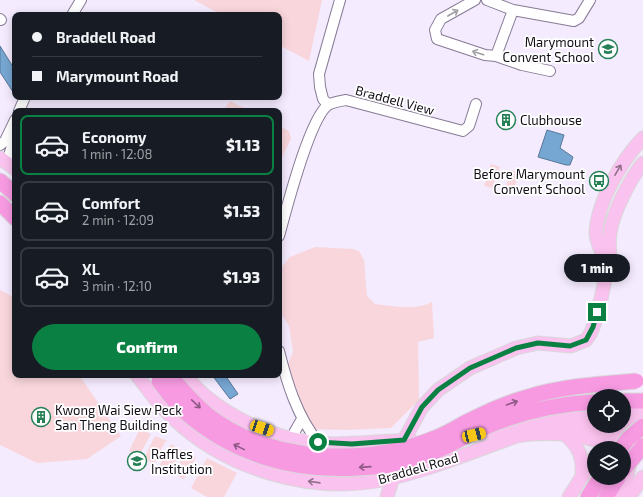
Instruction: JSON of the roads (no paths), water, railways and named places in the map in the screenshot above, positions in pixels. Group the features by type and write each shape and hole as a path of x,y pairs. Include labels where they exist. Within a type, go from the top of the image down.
{"highway":[{"path":"0,181 12,191"},
{"path":"0,196 12,207"},
{"path":"0,203 12,215"},
{"path":"162,378 186,395 209,416 245,437 279,449 301,454 330,456 369,454 420,444 445,434 493,410 529,396 592,384 643,380"},
{"path":"162,378 185,413 227,441 240,448 276,462 321,468 346,468 398,464 446,447 481,428 519,414 557,405 587,403"},
{"path":"627,441 643,426"},
{"path":"631,461 643,446"},
{"path":"588,497 596,485"},
{"path":"606,497 614,485"}],"main road":[{"path":"394,497 407,440 422,407 438,390 470,368 516,348 538,343 570,346 586,340 593,327 607,268 596,233 600,215 607,193 618,170 631,151 643,138"},
{"path":"0,158 9,169"},
{"path":"407,440 443,395 475,373 521,353 537,351 574,352 583,349 591,342 598,329 611,268 610,234 632,177 643,163"},
{"path":"0,214 12,224"},
{"name":"Braddell Road","path":"139,378 172,418 190,434 208,446 245,465 298,479 337,485 398,476 517,436 535,433 564,434 595,441"},
{"name":"Braddell Road","path":"188,378 203,394 224,410 248,424 291,438 318,442 352,444 474,435 533,423 589,428 602,441"},
{"path":"533,423 587,416"},
{"path":"606,441 613,433"},
{"path":"564,434 574,443 580,453 583,467 582,477"},
{"path":"631,445 643,442"},
{"path":"569,497 587,469"},
{"path":"387,497 398,476"},
{"path":"629,497 643,477"},
{"path":"622,497 625,485"}],"street":[{"path":"67,12 73,0"},
{"path":"74,12 81,0"},
{"path":"282,226 304,152 317,123 328,105 324,99 320,87 319,74 340,0"},
{"path":"475,0 441,19 437,25 435,34 437,39 485,55 496,56 522,65 550,71"},
{"path":"487,0 513,10 574,21 579,18 590,0"},
{"path":"496,56 513,10"},
{"name":"Braddell View","path":"328,105 346,100 463,131 469,126 476,104"},
{"path":"0,145 5,141 12,126"},
{"path":"9,169 10,152 12,146"},
{"path":"282,364 302,419 318,442"},
{"path":"291,438 302,419"}],"water":[{"path":"0,46 12,65 12,90 0,72"},
{"path":"547,130 564,135 560,148 573,157 570,165 538,157"},
{"path":"214,378 227,378 238,394 230,399"}],"place":[{"name":"Marymount Convent School","path":"608,49"},
{"name":"Clubhouse","path":"506,120"},
{"name":"Before Marymount Convent School","path":"599,181"},
{"name":"Kwong Wai Siew Peck San Theng Building","path":"41,417"},
{"name":"Raffles Institution","path":"137,461"}]}
